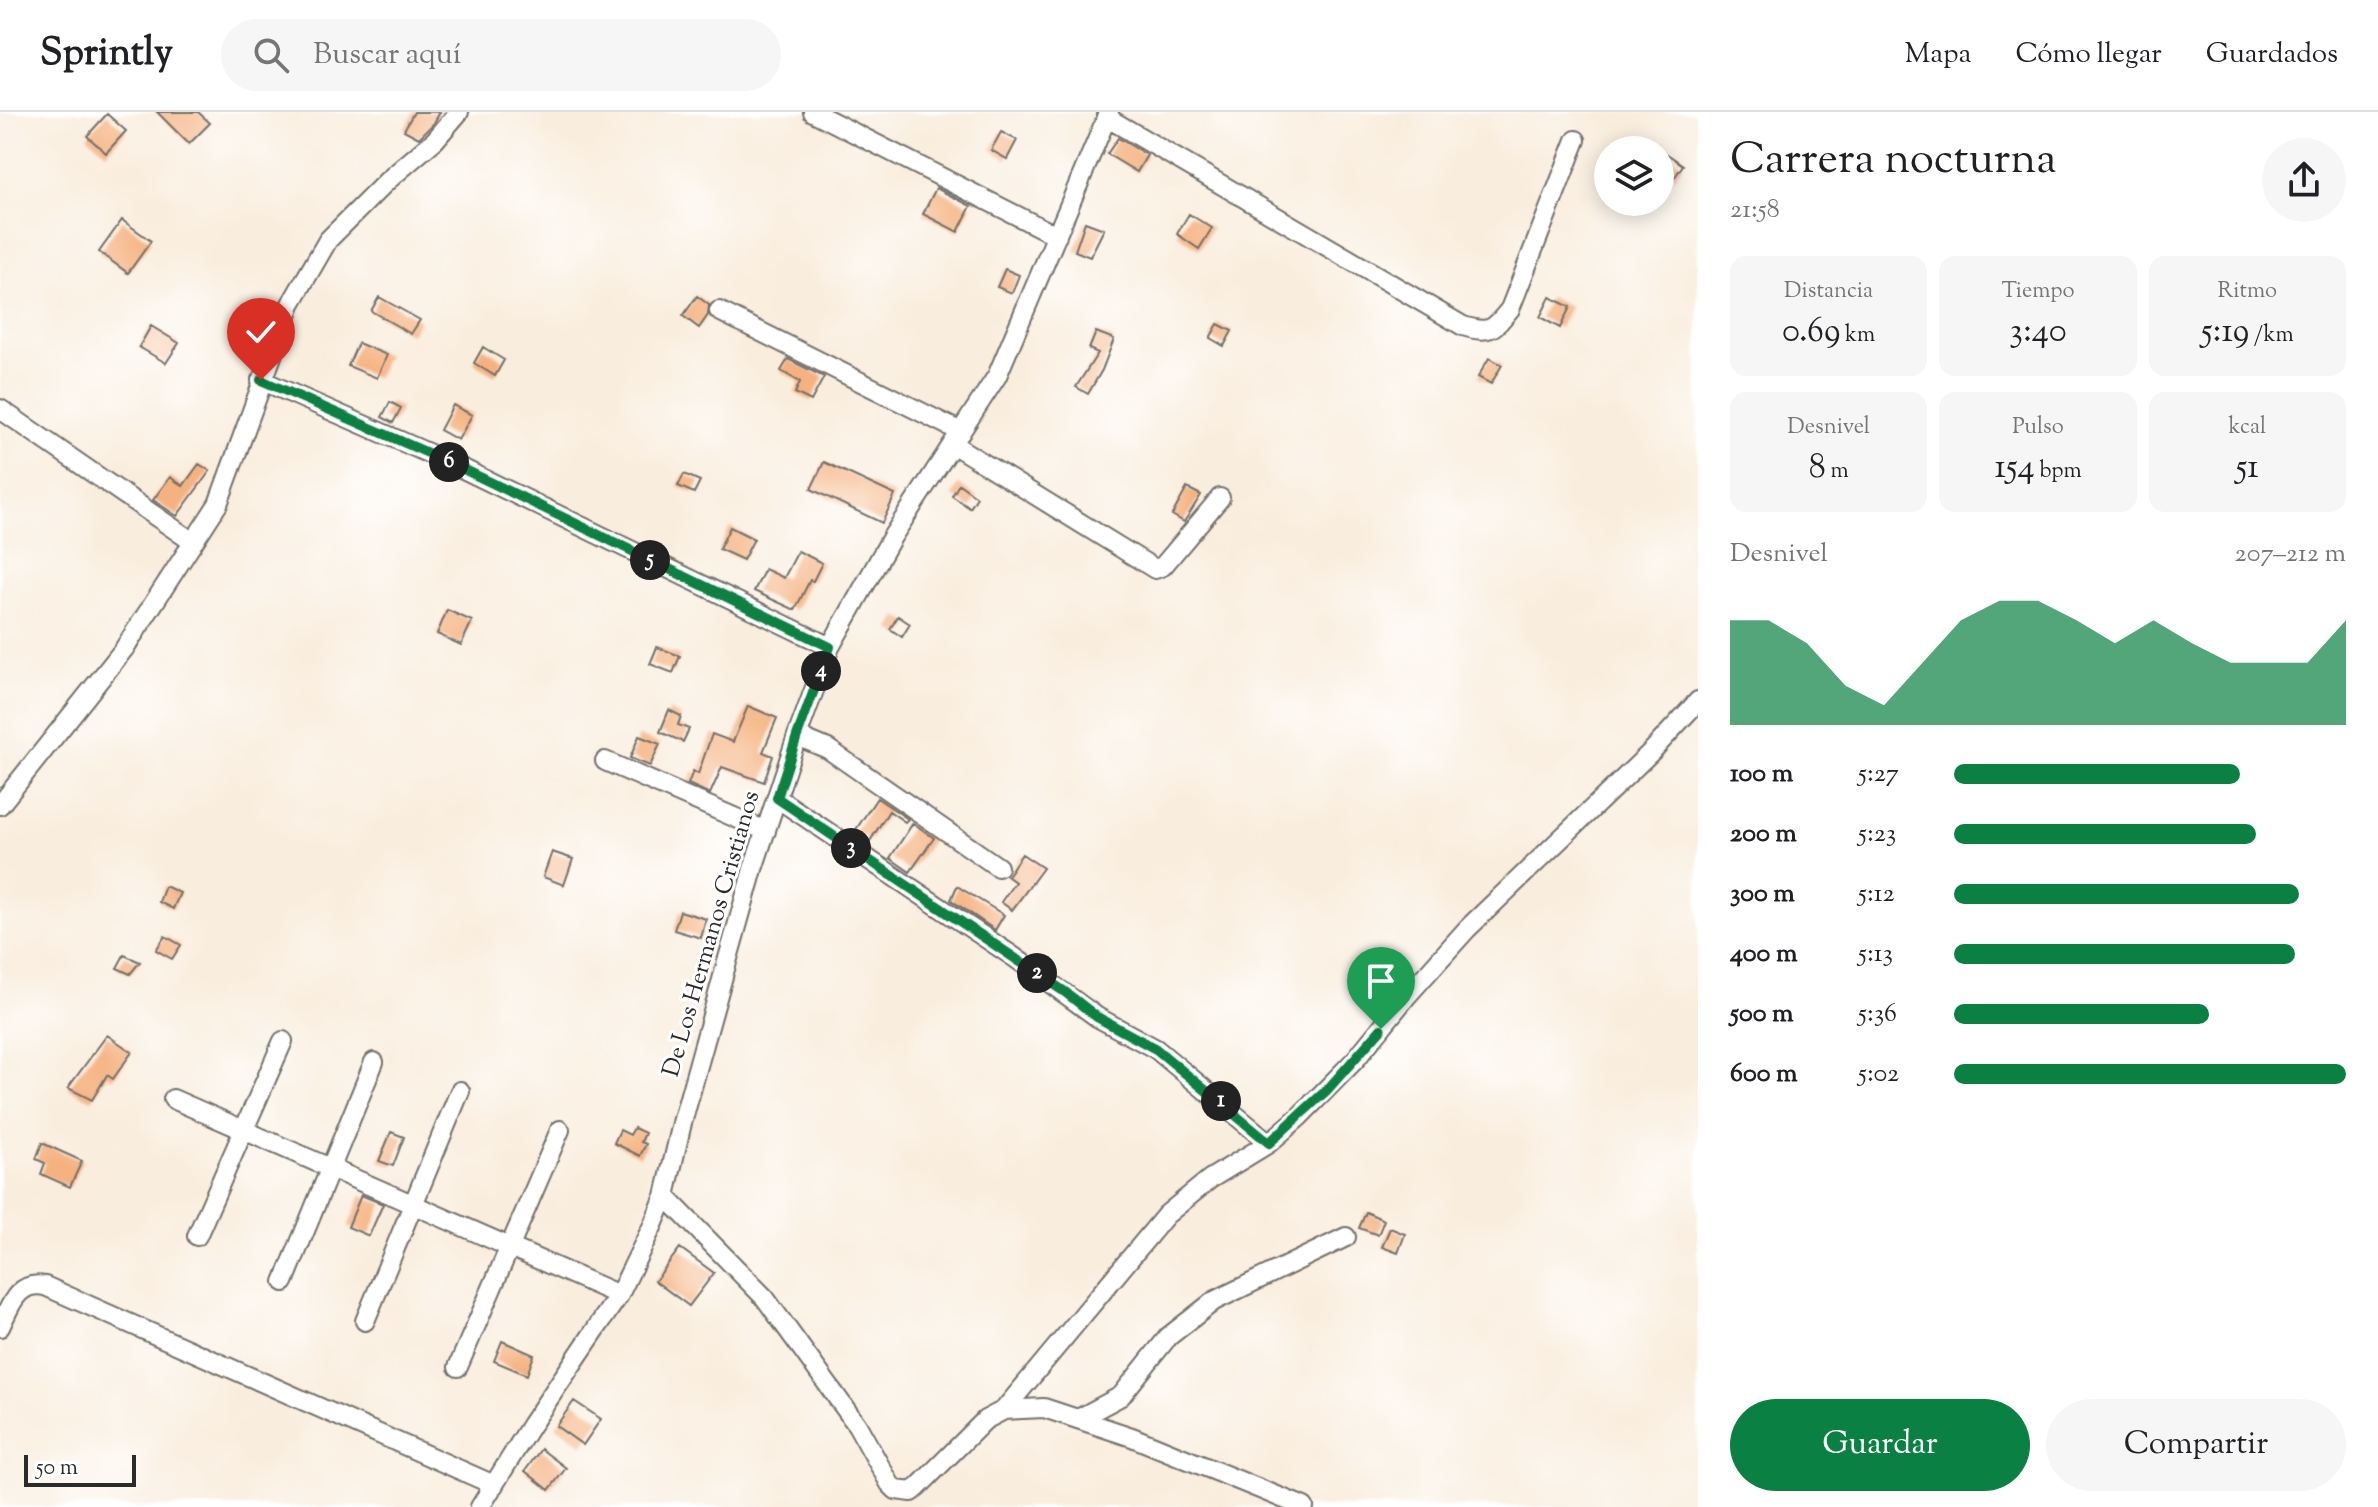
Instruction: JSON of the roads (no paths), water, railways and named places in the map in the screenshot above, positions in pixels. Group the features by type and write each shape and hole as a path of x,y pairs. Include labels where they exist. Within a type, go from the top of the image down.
{"street":[{"path":"0,805 124,649 218,504 291,304 328,240 387,181 435,140 459,112"},
{"path":"813,112 1057,236"},
{"path":"1108,114 1463,326 1482,332 1496,327 1510,309 1576,140"},
{"name":"De Los Hermanos Cristianos","path":"480,1507 619,1295 665,1196 682,1123 753,869 830,647 892,537 997,376 1108,114"},
{"path":"719,311 958,438 1146,566 1155,569 1163,566 1220,498"},
{"path":"261,380 453,464 830,647"},
{"path":"0,409 193,542"},
{"path":"665,1196 765,1298 857,1425 901,1500 985,1420 1004,1410 1166,1215 1210,1179 1269,1143 1355,1060 1467,929 1652,751 1698,701"},
{"path":"797,736 828,749 998,867"},
{"path":"605,761 766,831"},
{"path":"777,798 1052,983 1097,1017 1156,1049 1269,1143"},
{"path":"197,1236 283,1041"},
{"path":"284,1282 374,1062"},
{"path":"365,1321 460,1091"},
{"path":"173,1099 619,1295"},
{"path":"458,1367 560,1130"},
{"path":"1078,1419 1121,1396 1168,1337 1214,1301 1346,1237"},
{"path":"0,1327 18,1291 31,1285 45,1286 494,1485"},
{"path":"1004,1410 1044,1408 1132,1437 1304,1507"}]}
